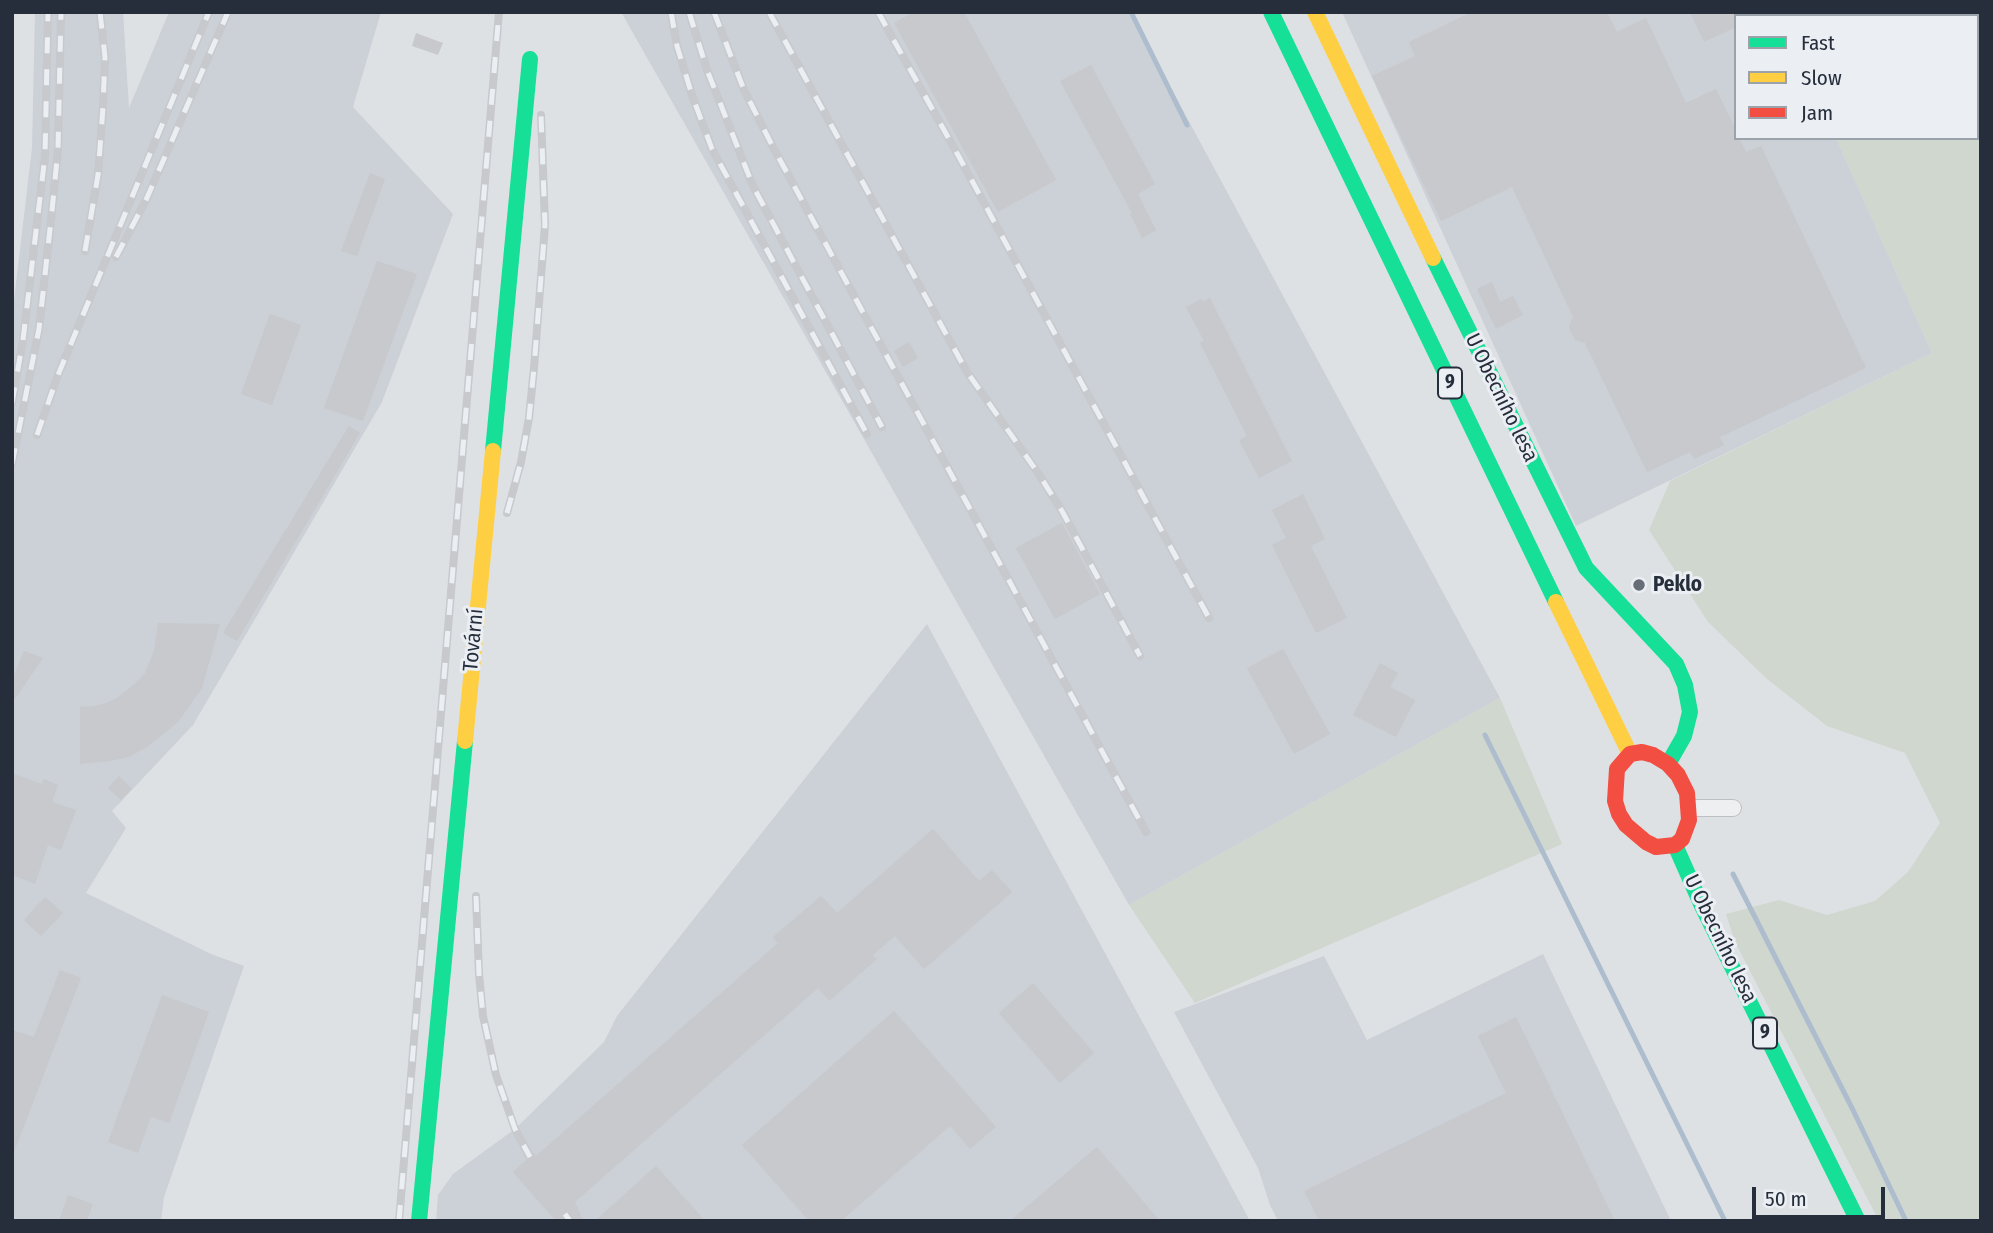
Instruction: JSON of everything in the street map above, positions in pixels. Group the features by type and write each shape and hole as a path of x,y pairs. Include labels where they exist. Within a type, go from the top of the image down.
{"street":[{"name":"U Obecního lesa","path":"1271,12 1630,754"},
{"name":"U Obecního lesa","path":"1315,12 1586,568 1675,664 1685,685 1689,712 1684,736 1668,764"},
{"name":"Tovární","path":"419,1221 530,58"},
{"path":"1642,752 1668,764 1678,775 1687,793 1690,808 1687,829 1675,845 1656,847 1626,825 1619,814 1615,801 1614,779 1616,769 1630,754 1642,752"},
{"path":"1690,808 1733,808"},
{"name":"U Obecního lesa","path":"1675,845 1702,906 1858,1221"}],"shaded area":[{"path":"35,12 123,12 129,108 169,12 381,12 353,107 453,214 382,402 193,725 112,811 126,828 86,893 211,954 244,966 164,1197 161,1221 12,1221 12,317 32,148"},
{"path":"621,12 1130,12 1500,698 1129,905"},
{"path":"1342,12 1780,12 1734,14 1734,140 1837,140 1932,353 1576,526"},
{"path":"1981,12 1981,1221 1879,1221 1735,942 1726,914 1779,900 1827,915 1875,901 1908,872 1940,823 1905,753 1827,726 1767,679 1708,622 1649,530 1670,481 1932,353 1837,140 1979,140 1979,14 1780,14"},
{"path":"927,624 1250,1221 436,1221 438,1195 453,1174 515,1129 604,1042 617,1016"},
{"path":"1500,698 1562,844 1195,1003 1129,905"},
{"path":"1543,954 1671,1221 1278,1221 1258,1168 1174,1012 1324,956 1367,1040"}],"building":[{"path":"914,12 964,12 1056,180 998,212 894,23"},
{"path":"1472,12 1607,12 1617,32 1646,18 1686,103 1716,89 1734,126 1734,140 1740,140 1746,152 1761,146 1866,368 1720,437 1724,445 1694,459 1690,452 1647,472 1585,343 1575,340 1569,327 1573,317 1512,187 1441,221 1372,76 1415,56 1409,42"},
{"path":"1690,12 1736,12 1734,28 1704,42"},
{"path":"416,33 443,43 438,55 412,46"},
{"path":"1091,65 1155,184 1138,194 1156,230 1142,238 1130,214 1132,213 1060,81"},
{"path":"370,173 385,179 357,256 341,251"},
{"path":"377,261 417,274 363,421 324,408"},
{"path":"1492,282 1500,302 1513,296 1523,315 1496,329 1477,289"},
{"path":"1210,298 1292,461 1259,478 1239,440 1247,436 1200,343 1204,341 1186,307 1201,299 1203,302"},
{"path":"270,314 301,325 272,405 241,394"},
{"path":"909,342 918,358 903,367 894,351"},
{"path":"349,426 360,433 237,641 223,633"},
{"path":"1303,494 1325,539 1311,546 1347,618 1316,633 1272,545 1286,538 1272,510"},
{"path":"1062,523 1100,594 1055,619 1016,548"},
{"path":"158,623 220,624 202,688 178,722 147,747 129,757 80,764 80,707 106,703 136,683 145,673 154,651"},
{"path":"1283,649 1330,734 1294,754 1247,668"},
{"path":"24,651 43,658 12,703 12,680"},
{"path":"1380,663 1398,673 1390,687 1415,700 1396,737 1353,715"},
{"path":"12,773 41,784 44,779 58,785 52,802 76,810 61,850 48,845 35,884 12,875"},
{"path":"119,776 132,789 121,800 108,788"},
{"path":"933,829 979,881 992,870 1012,892 924,969 895,936 873,955 877,959 829,1001 818,988 575,1202 583,1221 556,1221 513,1172 534,1153 536,1156 778,943 773,937 821,896 837,913"},
{"path":"45,897 63,913 41,936 24,920"},
{"path":"60,970 81,978 12,1157 12,1030 34,1037"},
{"path":"1033,983 1094,1053 1060,1083 999,1013"},
{"path":"162,995 209,1012 169,1123 151,1117 138,1153 108,1142"},
{"path":"894,1011 996,1127 970,1149 950,1126 841,1221 809,1221 742,1145"},
{"path":"1516,1017 1615,1221 1319,1221 1304,1191 1506,1093 1478,1036"},
{"path":"1097,1147 1160,1221 1010,1221"},
{"path":"656,1166 705,1221 595,1221"},
{"path":"68,1195 93,1204 87,1221 59,1221"}],"waterway":[{"path":"1131,12 1187,125"},
{"path":"1485,735 1725,1221"},
{"path":"1733,874 1906,1221"}],"railway":[{"path":"12,403 23,340 45,156 48,12"},
{"path":"12,464 39,329 52,211 58,149 61,12"},
{"path":"85,251 98,175 103,107 105,57 100,12"},
{"path":"37,435 58,375 209,12"},
{"path":"116,257 146,200 228,12"},
{"path":"399,1221 499,12"},
{"path":"671,12 677,46 712,149 867,434"},
{"path":"689,12 707,70 753,186 882,427"},
{"path":"714,12 744,90 774,149 1146,832"},
{"path":"769,12 967,372 1062,511 1140,656"},
{"path":"878,12 1209,618"},
{"path":"507,513 521,462 534,368 545,225 541,115"},
{"path":"476,896 483,1016 496,1075 515,1129 530,1157"},
{"path":"565,1214 570,1221"}],"traffic: fast":[{"path":"1271,12 1556,602"},
{"path":"493,451 530,59"},
{"path":"1433,258 1586,568 1676,664 1685,685 1690,712 1684,736 1668,764"},
{"path":"419,1221 465,741"},
{"path":"1675,845 1702,906 1858,1221"}],"traffic: slow":[{"path":"1315,12 1433,258"},
{"path":"465,741 493,451"},
{"path":"1556,602 1630,754"}],"traffic: jam":[{"path":"1642,752 1668,764 1678,775 1687,793 1689,820 1682,839 1675,845 1656,847 1646,842 1626,825 1619,814 1615,801 1617,769 1630,754 1642,752"}],"place":[{"name":"Peklo","path":"1639,585"}]}
